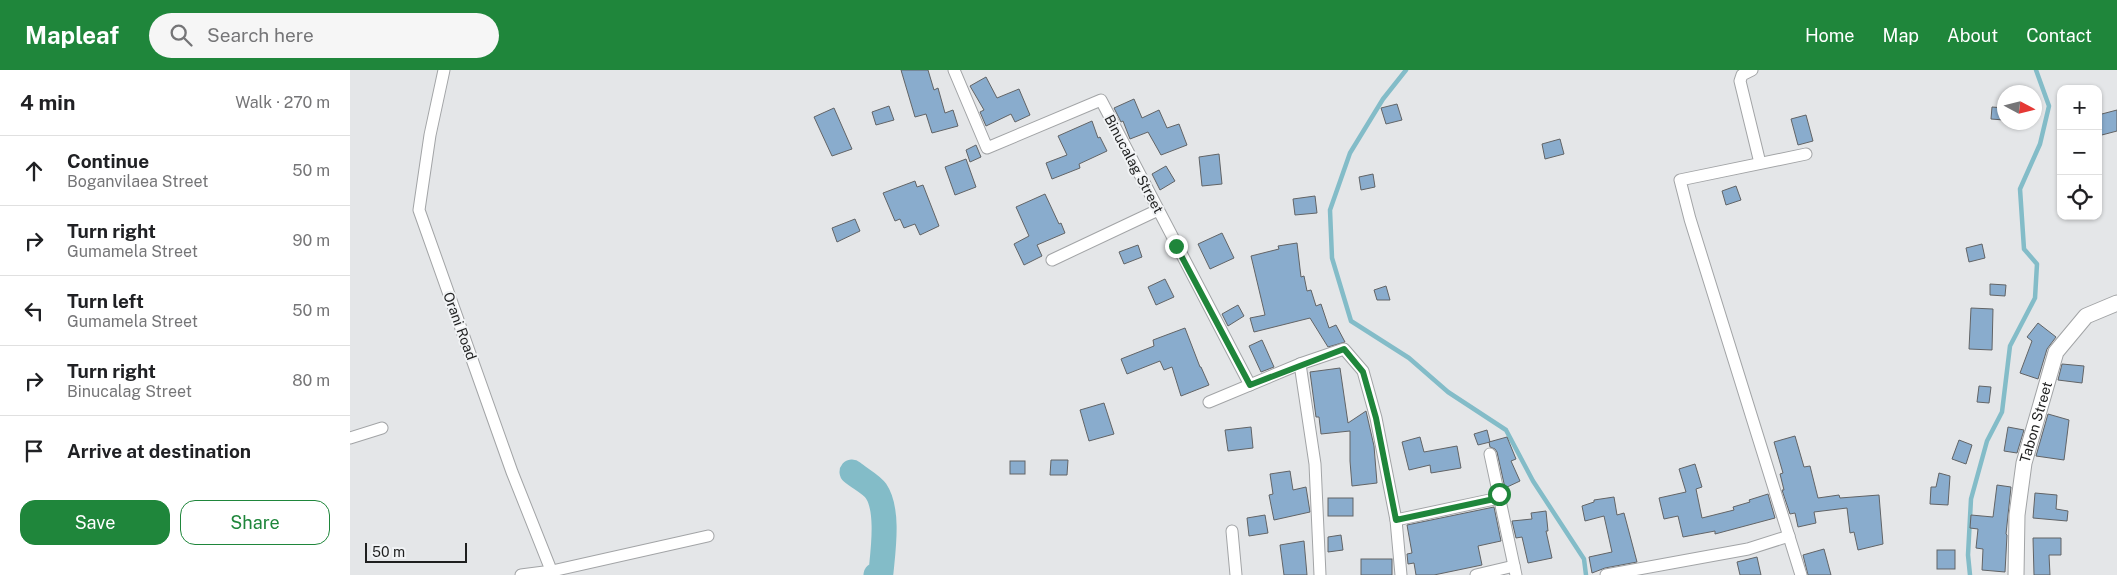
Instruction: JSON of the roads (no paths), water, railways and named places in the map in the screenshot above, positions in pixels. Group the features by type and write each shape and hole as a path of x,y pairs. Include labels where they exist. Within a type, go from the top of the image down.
{"street":[{"name":"Orani Road","path":"444,70 430,135 419,210 512,472 552,573"},
{"name":"Binucalag Street","path":"954,70 987,148 1100,100 1250,385"},
{"path":"1752,70 1742,75 1740,81 1760,163"},
{"path":"1801,575 1690,219 1680,180 1806,154"},
{"path":"1052,260 1158,210"},
{"name":"Tabon Street","path":"2016,575 2017,514 2024,463 2056,352 2086,316 2117,302"},
{"path":"1209,402 1300,364 1344,349 1363,372 1376,418 1396,520 1401,575"},
{"path":"1300,364 1315,464 1320,575"},
{"path":"350,438 382,428"},
{"path":"1476,575 1515,571 1490,454"},
{"path":"1396,520 1499,498"},
{"path":"1232,531 1236,575"},
{"path":"521,575 552,573 708,536"},
{"path":"1606,575 1748,549 1789,536"}],"waterway":[{"path":"1406,70 1383,99 1350,153 1330,210 1332,258 1351,321 1409,358 1448,392 1506,430 1533,481 1584,559 1586,575"},
{"path":"1970,575 1968,555 1971,499 1987,441 2002,412 2010,346 2035,298 2037,264 2024,249 2020,189 2040,144 2049,106 2036,70"},
{"path":"852,472 876,491 883,509 884,542 882,563 881,572 876,575"}]}
